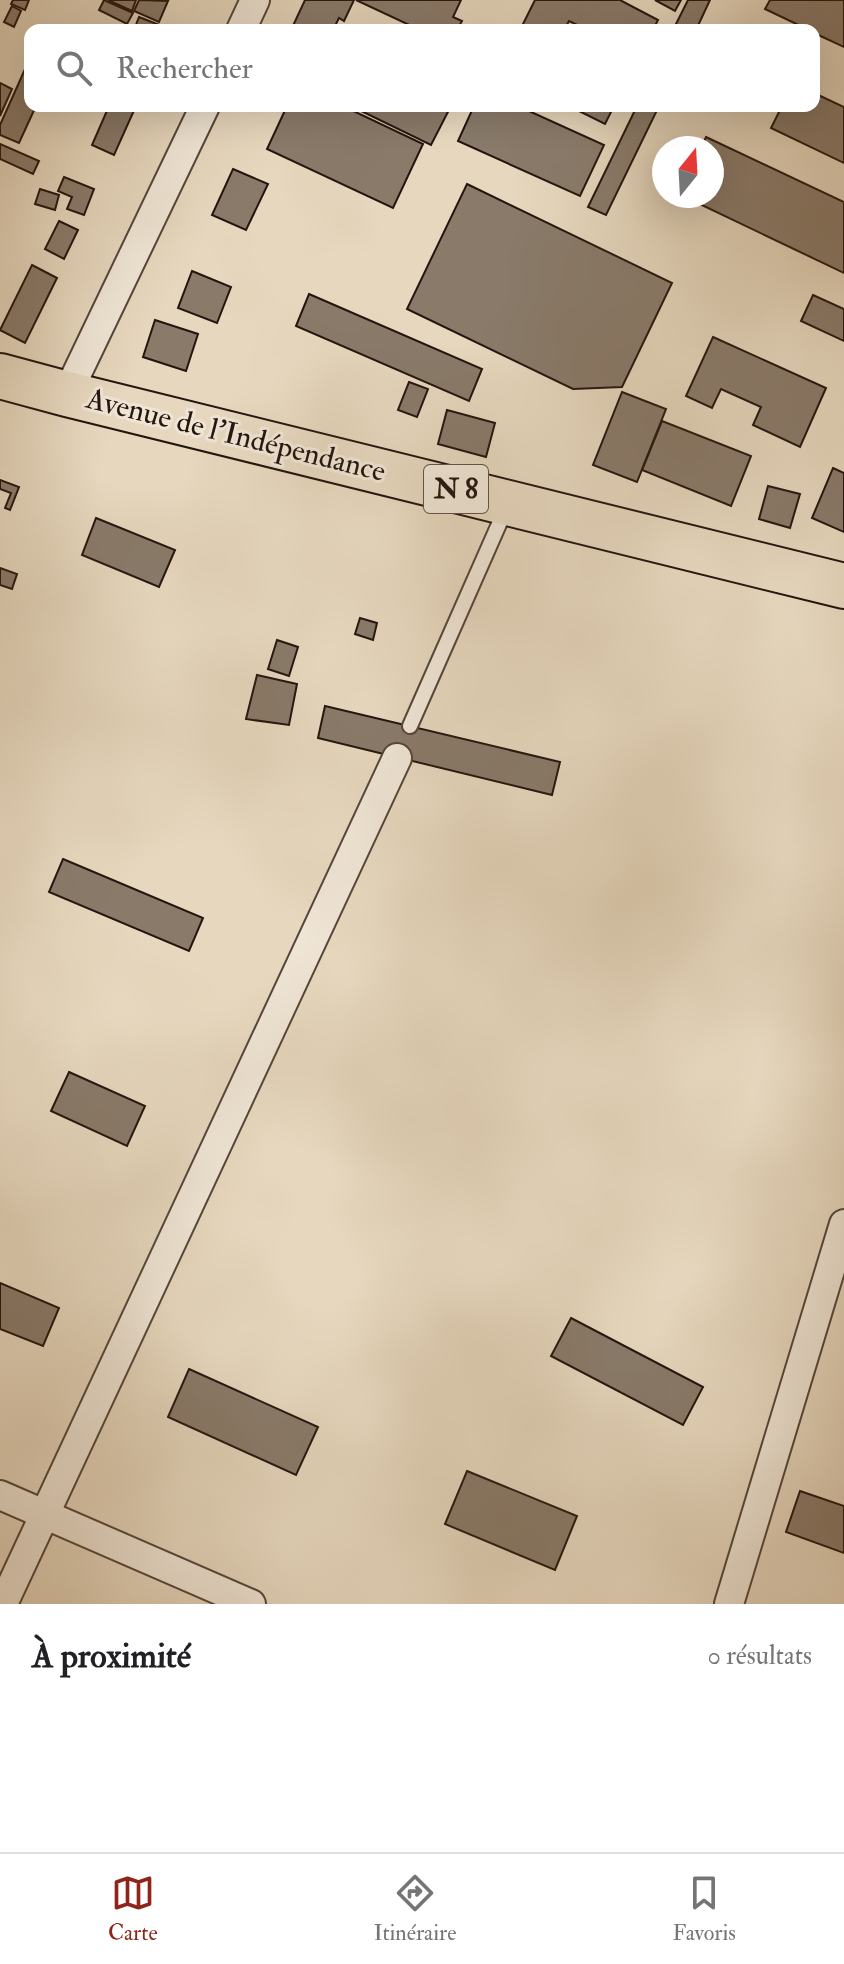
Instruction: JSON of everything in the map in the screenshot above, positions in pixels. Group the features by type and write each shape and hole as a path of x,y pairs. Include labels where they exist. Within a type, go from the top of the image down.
{"highway":[{"name":"Avenue de l'Indépendance","path":"0,376 844,586"}],"street":[{"path":"244,24 255,0"},
{"path":"67,394 202,112"},
{"path":"3,1604 397,758"},
{"path":"729,1604 844,1224"},
{"path":"0,1495 251,1604"}],"lane":[{"path":"410,726 509,502"}],"building":[{"path":"13,0 29,0 25,10 11,4"},
{"path":"104,0 133,13 127,24 99,10"},
{"path":"108,0 136,0 132,11"},
{"path":"139,0 168,1 159,22 134,11"},
{"path":"305,0 354,0 344,21 339,18 336,24 294,24"},
{"path":"356,0 461,0 453,17 462,21 460,24 407,24"},
{"path":"535,0 620,0 658,20 656,24 575,24 569,21 567,24 523,24"},
{"path":"655,0 681,0 675,11"},
{"path":"688,0 710,0 699,24 676,24"},
{"path":"770,0 844,0 844,47 820,36 820,24 796,24 765,9"},
{"path":"12,6 21,11 14,27 4,22"},
{"path":"139,17 157,24 136,24"},
{"path":"24,71 24,112 33,112 19,143 0,135 0,125"},
{"path":"0,83 12,89 0,116"},
{"path":"820,96 844,107 844,163 771,128 779,112 820,112"},
{"path":"106,112 133,112 114,155 92,145"},
{"path":"284,112 356,112 423,144 393,208 267,149"},
{"path":"363,112 448,112 431,145"},
{"path":"471,112 531,112 604,145 580,196 458,141"},
{"path":"581,112 611,112 605,124"},
{"path":"634,112 656,112 606,215 588,207"},
{"path":"0,144 39,161 33,174 0,159"},
{"path":"724,145 844,202 844,273 708,208 724,208"},
{"path":"233,169 268,184 246,230 212,215"},
{"path":"64,177 94,189 84,215 67,209 72,197 58,191"},
{"path":"467,184 672,283 622,387 573,389 407,309"},
{"path":"40,189 59,195 55,210 35,204"},
{"path":"59,221 78,230 64,259 45,249"},
{"path":"32,265 57,278 25,343 0,330"},
{"path":"192,271 231,287 217,323 178,308"},
{"path":"309,294 482,369 469,401 296,326"},
{"path":"813,295 844,309 844,341 801,321"},
{"path":"155,320 198,334 186,371 143,357"},
{"path":"713,337 826,388 800,447 753,425 761,407 721,389 712,408 686,396"},
{"path":"409,382 428,389 417,417 398,410"},
{"path":"622,392 666,409 637,482 593,465"},
{"path":"447,410 495,423 486,457 438,444"},
{"path":"662,421 751,456 731,506 642,470"},
{"path":"833,468 844,473 844,532 812,518"},
{"path":"0,480 19,487 10,510 5,508 11,493 0,489"},
{"path":"768,486 800,494 790,528 759,519"},
{"path":"96,518 175,550 159,587 82,555"},
{"path":"0,568 17,574 12,589 0,585"},
{"path":"360,618 377,623 373,640 355,634"},
{"path":"277,640 298,647 289,676 268,669"},
{"path":"257,675 297,684 289,725 246,719"},
{"path":"325,706 560,762 552,795 318,738"},
{"path":"63,859 203,918 189,951 49,892"},
{"path":"69,1072 145,1106 127,1146 51,1111"},
{"path":"0,1283 59,1308 43,1346 0,1329"},
{"path":"571,1318 703,1387 683,1425 551,1356"},
{"path":"189,1369 318,1427 296,1475 168,1417"},
{"path":"467,1471 577,1516 555,1570 445,1524"},
{"path":"800,1491 844,1506 844,1553 786,1532"}]}
